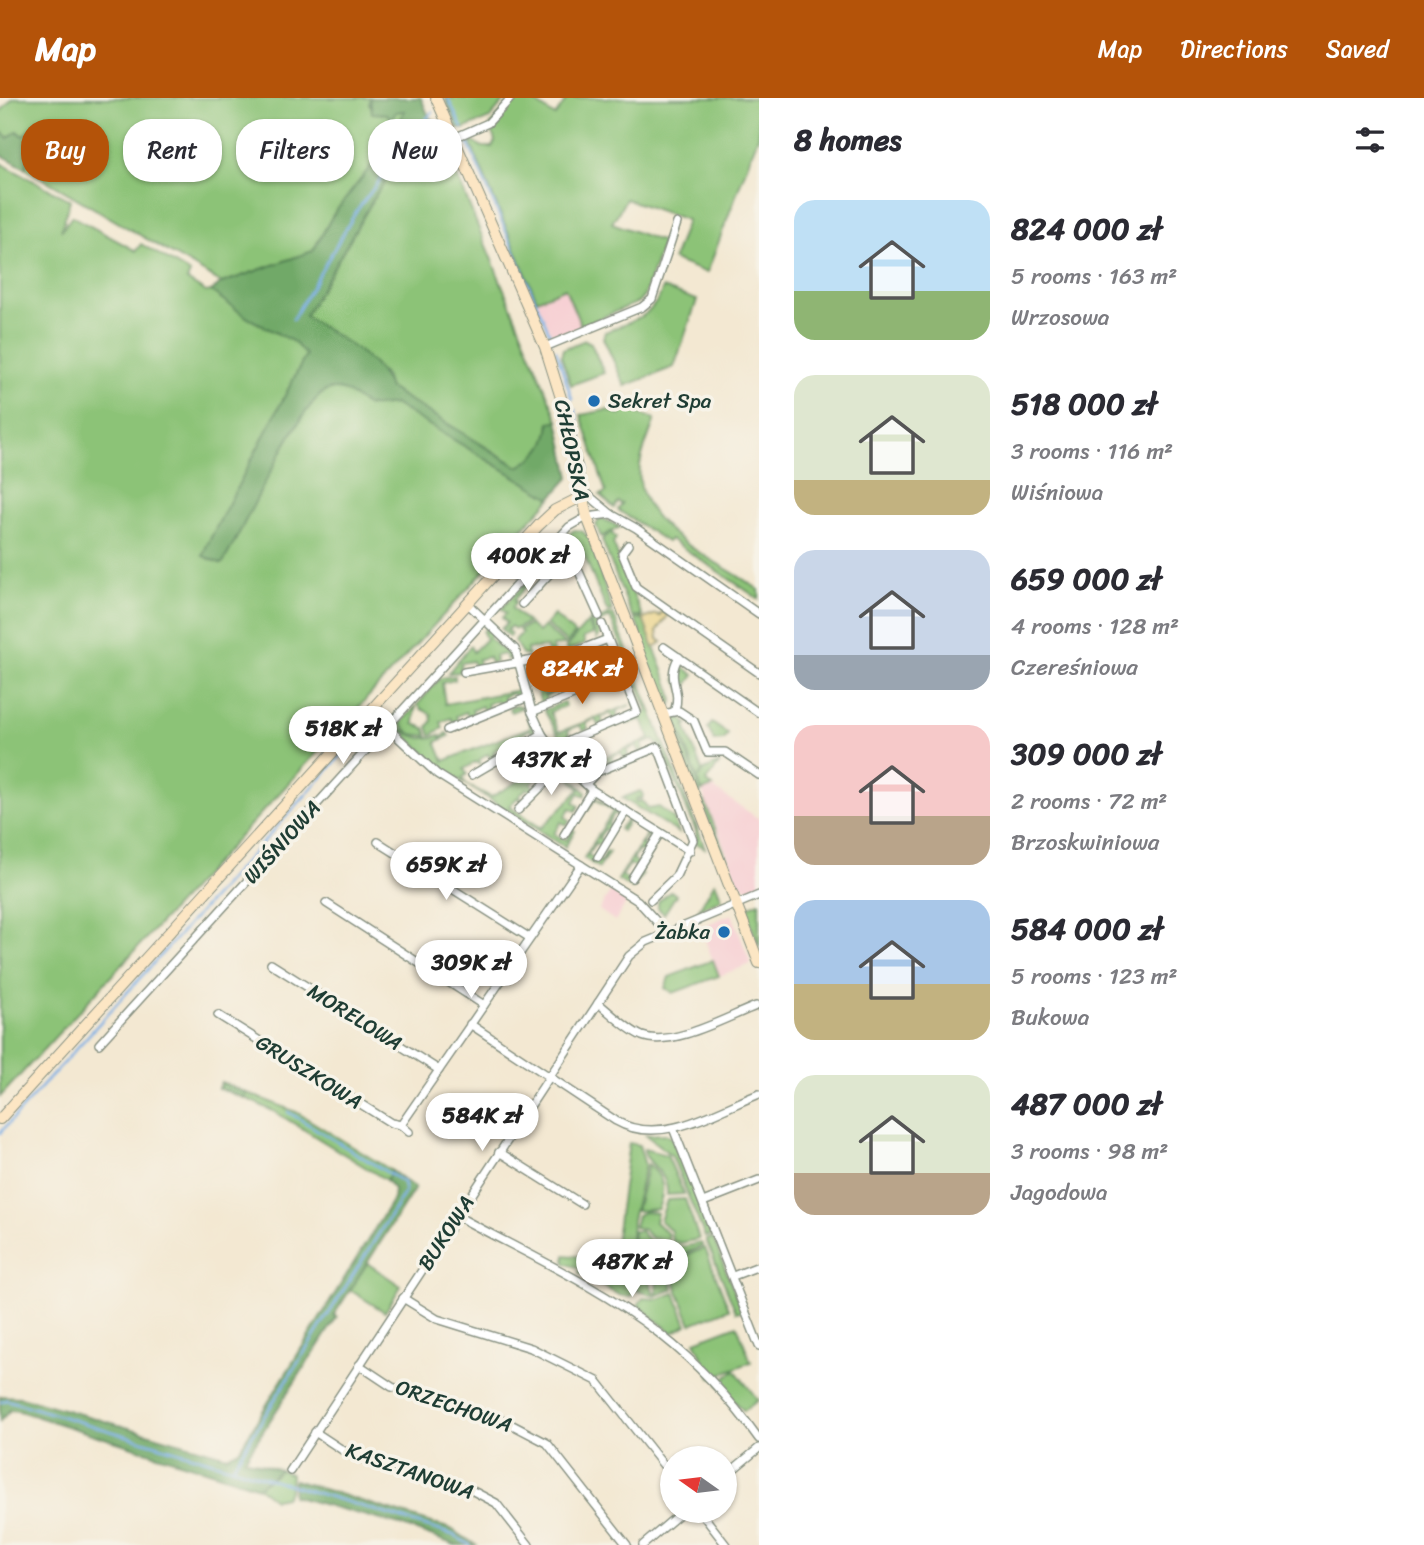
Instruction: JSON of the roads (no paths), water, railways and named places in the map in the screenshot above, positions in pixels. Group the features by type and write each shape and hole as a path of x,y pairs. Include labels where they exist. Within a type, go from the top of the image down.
{"street":[{"name":"CHŁOPSKA","path":"436,98 445,119"},
{"path":"462,134 488,123 512,98"},
{"name":"CHŁOPSKA","path":"462,156 545,348 566,414 585,518 759,963"},
{"path":"545,348 642,307 652,299 677,223"},
{"path":"0,1119 555,510 581,493 759,614"},
{"path":"585,518 611,514"},
{"name":"WIŚNIOWA","path":"99,1044 556,540 585,518"},
{"path":"628,545 622,553 636,587 759,674"},
{"path":"550,547 563,559"},
{"path":"522,604 563,559 569,556 576,560 637,712 570,740 554,751"},
{"path":"468,604 511,643 532,712 542,734 565,764 592,790 690,851"},
{"path":"464,672 569,653 608,639"},
{"path":"664,647 759,713"},
{"path":"675,709 677,700 672,673 679,657"},
{"path":"532,712 622,675"},
{"path":"447,730 526,698"},
{"path":"663,714 675,709"},
{"path":"675,709 694,721 707,752 727,752 759,775"},
{"path":"371,712 437,774 638,901 667,933"},
{"path":"472,775 542,734"},
{"path":"586,784 597,772 658,747 692,834 690,851 676,876 651,900"},
{"path":"518,810 565,764"},
{"path":"564,835 592,790"},
{"path":"598,857 626,811"},
{"path":"632,878 660,833"},
{"path":"378,842 530,938"},
{"path":"401,1125 581,864"},
{"name":"BUKOWA","path":"290,1471 549,1076 635,950 667,933 759,895"},
{"path":"326,903 484,1005"},
{"name":"MORELOWA","path":"271,964 439,1070"},
{"path":"598,1003 636,1033 658,1040 678,1037 756,1006"},
{"name":"GRUSZKOWA","path":"218,1015 409,1132"},
{"path":"470,1024 626,1126 650,1131 673,1128 759,1094"},
{"path":"673,1128 759,1346"},
{"path":"499,1152 582,1204"},
{"path":"703,1202 759,1180"},
{"path":"457,1216 587,1286 661,1334 736,1407 759,1439"},
{"path":"733,1276 759,1266"},
{"path":"403,1298 437,1319 531,1348 597,1381 660,1461"},
{"name":"ORZECHOWA","path":"359,1365 392,1387 501,1419 547,1443 628,1545"},
{"name":"KASZTANOWA","path":"315,1432 350,1455 473,1491 496,1503 529,1545"},
{"path":"737,1466 759,1448"},
{"path":"643,1545 669,1523"},
{"path":"709,1523 726,1545"}],"waterway":[{"path":"448,98 458,119"},
{"path":"293,319 357,210 432,112"},
{"path":"466,139 552,339"},
{"path":"556,350 572,399"},
{"path":"575,410 588,468"},
{"path":"0,1133 359,736"},
{"path":"232,1468 405,1192 403,1182 288,1112"},
{"path":"1,1402 7,1400 374,1510 453,1535 470,1545"}],"place":[{"name":"Sekret Spa","path":"594,401"},
{"name":"Żabka","path":"724,932"}]}
